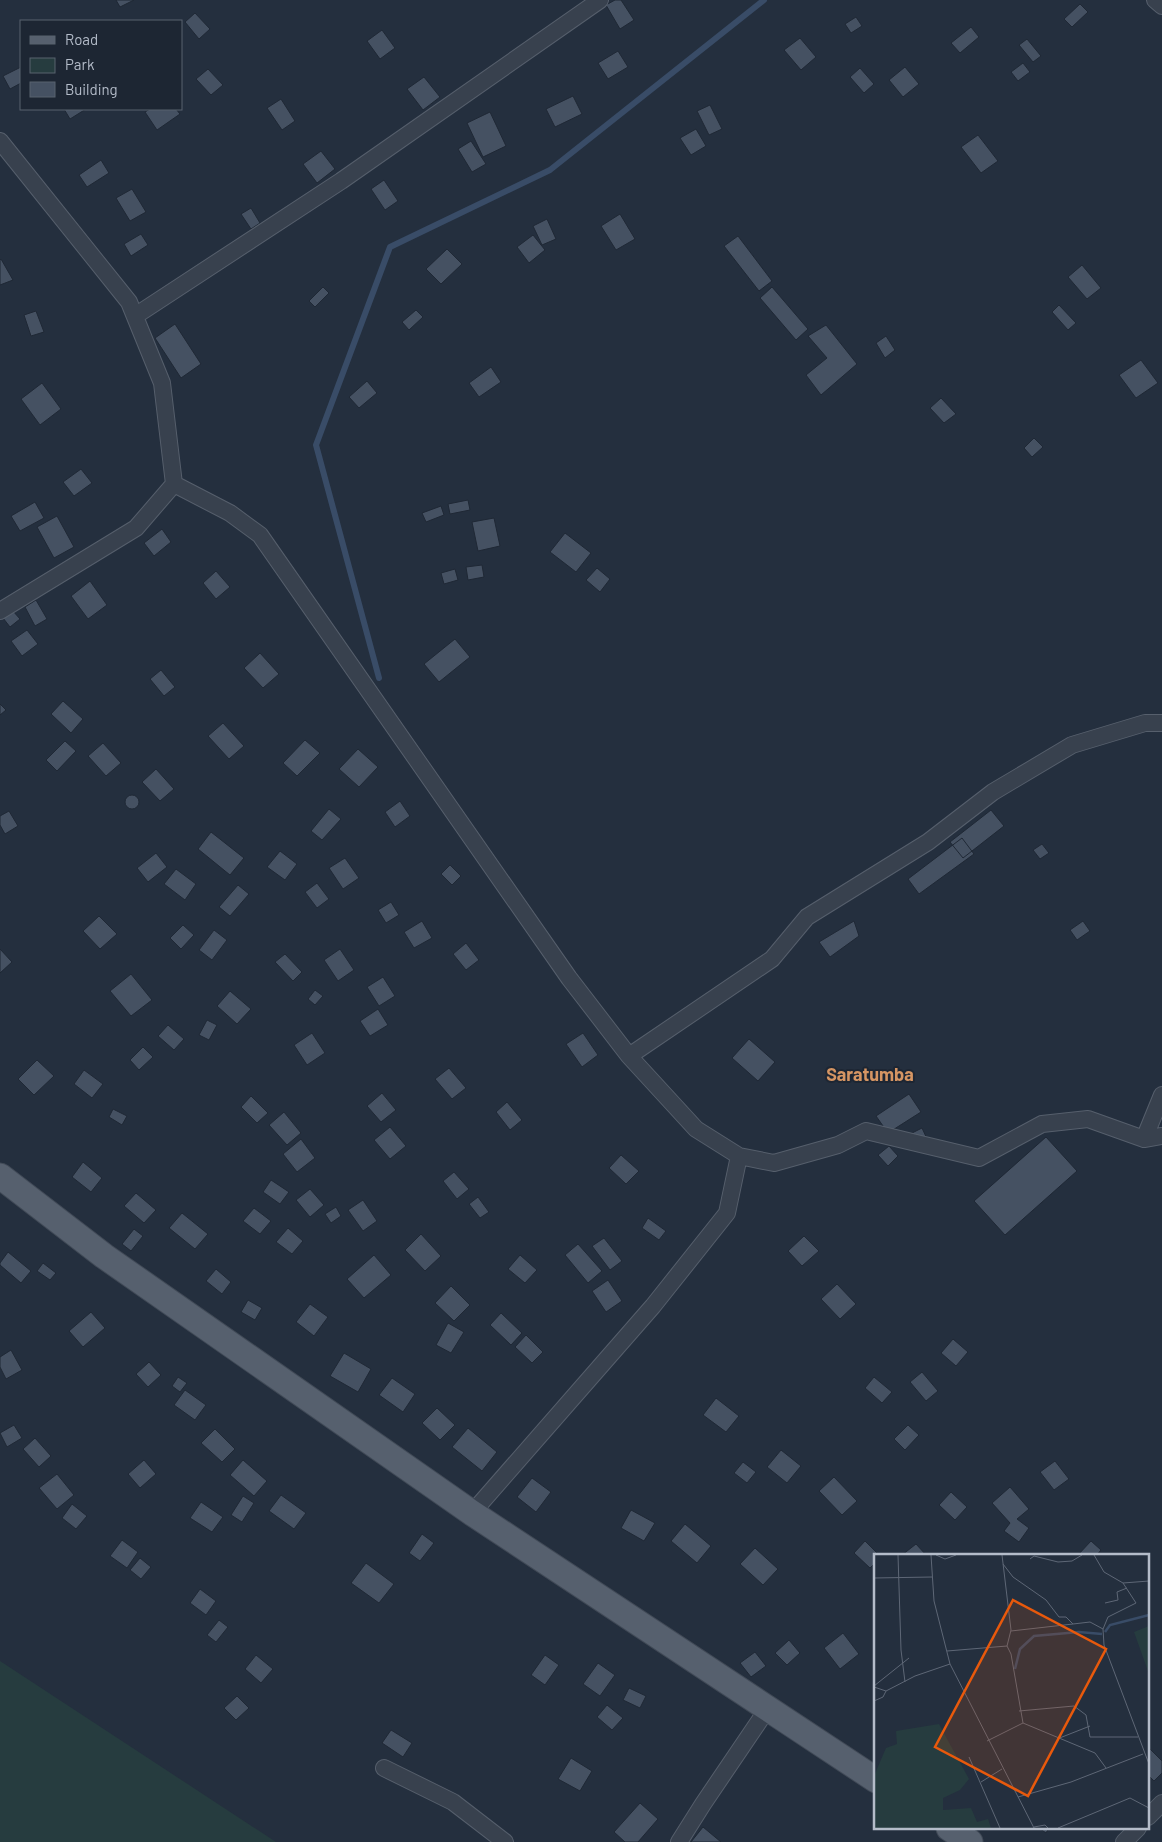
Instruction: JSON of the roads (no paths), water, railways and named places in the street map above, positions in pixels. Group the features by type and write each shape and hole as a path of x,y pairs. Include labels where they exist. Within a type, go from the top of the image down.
{"main road":[{"path":"0,1176 104,1256 472,1513 874,1779"},
{"path":"952,1830 970,1842"}],"street":[{"path":"135,316 341,181 600,0"},
{"path":"1155,0 1162,6"},
{"path":"0,141 129,302 162,383 174,484 136,528 0,612"},
{"path":"174,484 230,513 260,536 569,978 629,1056 696,1129 739,1156 774,1163 838,1144 866,1131 979,1158 1042,1124 1088,1118 1144,1139 1162,1136"},
{"path":"629,1056 772,959 807,916 928,842 993,792 1072,745 1145,724 1162,723"},
{"path":"1144,1139 1162,1095"},
{"path":"472,1513 653,1306 727,1213 739,1156"},
{"path":"679,1842 768,1708"},
{"path":"384,1768 453,1802 505,1842"},
{"path":"1150,1815 1162,1803"},
{"path":"1124,1842 1136,1830"}],"waterway":[{"path":"379,678 316,445 390,247 550,170 764,0"}],"district":[{"name":"Saratumba","path":"870,1074"}]}
